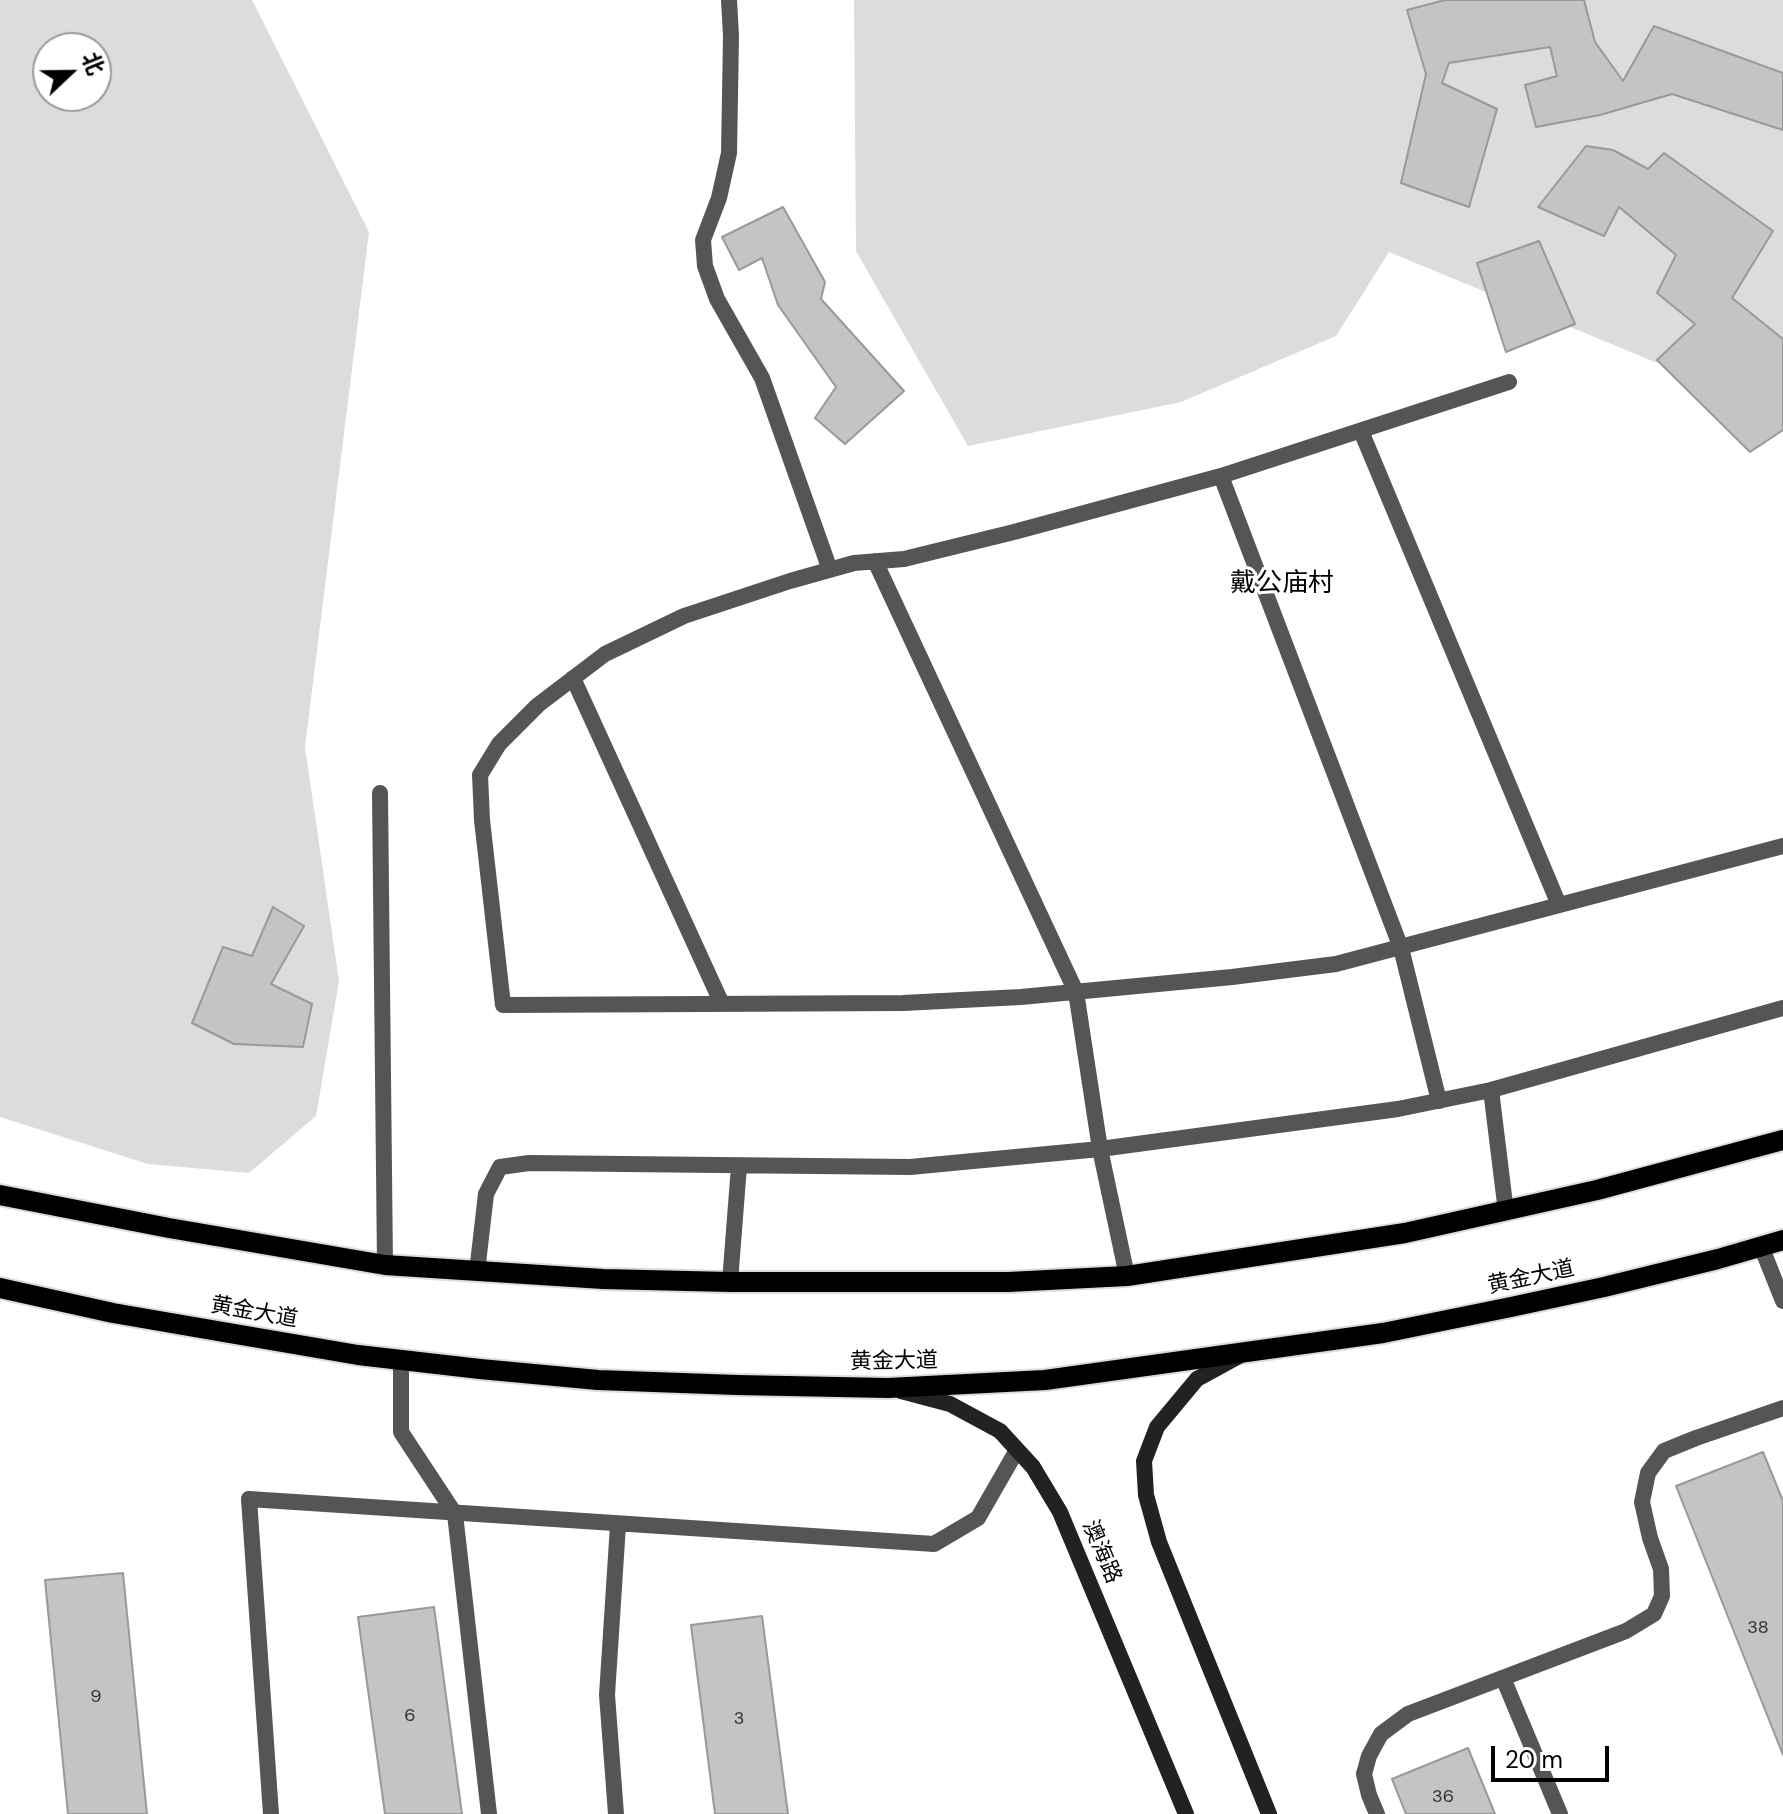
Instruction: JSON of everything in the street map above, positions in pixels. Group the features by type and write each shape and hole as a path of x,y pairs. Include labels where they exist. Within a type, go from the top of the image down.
{"main road":[{"path":"0,1195 184,1231 385,1265 603,1279 1008,1282 1127,1276 1390,1236 1612,1187 1783,1140"},
{"name":"黄金大道","path":"0,1288 129,1316 401,1360 598,1380 888,1388 1045,1380 1383,1333 1618,1283 1783,1240"},
{"path":"1250,1350 1197,1379 1157,1427 1144,1461 1146,1495 1159,1542 1269,1814"},
{"name":"澳海路","path":"888,1388 950,1404 1000,1431 1033,1467 1060,1512 1186,1814"}],"street":[{"path":"729,0 729,153 719,198 703,240 705,266 717,299 762,378 830,570"},
{"path":"1509,382 1221,476 1000,536 904,559 854,563 790,581 684,616 605,654 538,705 499,744 480,775 482,820 503,1005 903,1003 1021,997 1232,977 1336,964 1783,846"},
{"path":"1361,431 1559,905"},
{"path":"1221,476 1401,948 1439,1101"},
{"path":"875,561 1076,992 1100,1149 1127,1276"},
{"path":"573,678 722,1004"},
{"path":"380,793 385,1265"},
{"path":"477,1272 486,1194 500,1167 529,1163 910,1167 1100,1149 1439,1101 1491,1090 1783,1008"},
{"path":"1491,1090 1506,1212"},
{"path":"730,1282 739,1166"},
{"path":"1761,1246 1783,1301"},
{"path":"401,1360 401,1432 455,1514 489,1814"},
{"path":"1377,1814 1364,1774 1369,1756 1381,1734 1408,1714 1626,1631 1654,1614 1662,1596 1661,1569 1642,1502 1648,1473 1664,1451 1783,1408"},
{"path":"271,1814 249,1499 934,1544 978,1518 1017,1450"},
{"path":"616,1814 607,1695 618,1525"},
{"path":"1503,1678 1560,1814"}],"shaded area":[{"path":"0,0 252,0 369,232 305,747 339,981 316,1116 249,1173 148,1164 0,1117"},
{"path":"854,0 1783,0 1783,415 1389,252 1336,336 1181,402 968,446 856,251"}],"building":[{"path":"1445,0 1584,0 1595,42 1623,81 1654,26 1783,73 1783,130 1672,94 1600,115 1536,127 1525,85 1557,76 1550,47 1449,63 1442,83 1497,109 1469,207 1401,183 1426,74 1407,10"},
{"path":"1586,146 1613,150 1648,169 1664,153 1773,231 1732,298 1783,339 1783,430 1750,452 1657,360 1695,324 1657,293 1676,255 1619,207 1604,236 1538,207"},
{"path":"783,207 825,282 821,299 904,391 845,444 815,418 836,387 778,305 762,258 739,270 722,237"},
{"path":"1539,241 1575,324 1506,352 1477,263"},
{"path":"273,907 304,926 271,984 312,1004 303,1047 234,1044 192,1023 223,947 252,956"},
{"path":"1763,1452 1783,1501 1783,1755 1676,1486"},
{"path":"123,1573 147,1814 68,1814 45,1580"},
{"path":"434,1607 462,1814 385,1814 358,1617"},
{"path":"762,1616 788,1814 715,1814 691,1625"},
{"path":"1468,1748 1495,1814 1406,1814 1392,1779"}],"district":[{"name":"戴公庙村","path":"1282,584"}]}
